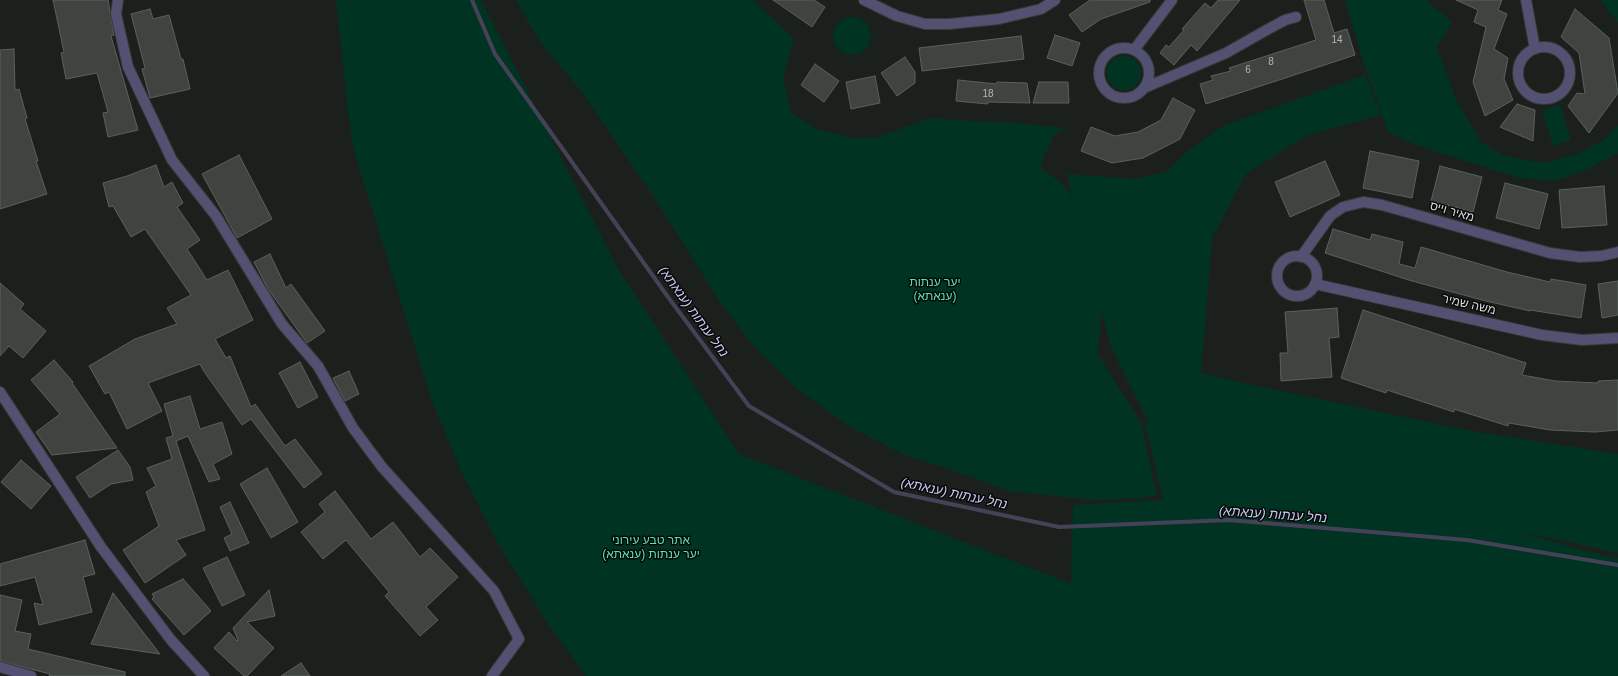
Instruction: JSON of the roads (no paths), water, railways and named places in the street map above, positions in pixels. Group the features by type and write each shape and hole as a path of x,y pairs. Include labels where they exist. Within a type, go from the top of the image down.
{"street":[{"path":"118,0 116,14 128,67 172,160 216,216 282,324 318,366 353,428 382,467 494,590 519,639 492,676"},
{"path":"864,0 897,16 925,24 949,24 999,19 1041,9 1055,0"},
{"path":"1134,50 1172,0"},
{"path":"1526,0 1535,49"},
{"path":"1144,88 1226,53 1285,20 1296,17"},
{"path":"1541,47 1550,48 1559,52 1565,58 1569,66 1570,78 1567,86 1561,93 1553,98 1544,99 1530,95 1524,89 1520,81 1518,69 1527,54 1535,49 1541,47"},
{"path":"1126,48 1134,50 1141,55 1146,62 1149,71 1148,80 1144,88 1138,94 1130,98 1115,97 1102,86 1099,77 1099,68 1108,53 1117,49 1126,48"},
{"name":"מאיר וייס","path":"1301,257 1330,216 1343,207 1363,202 1550,253 1580,257 1601,256 1618,252"},
{"path":"1301,257 1309,260 1313,265 1316,271 1315,284 1312,290 1300,296 1286,293 1280,287 1277,274 1282,263 1288,259 1301,257"},
{"name":"משה שמיר","path":"1315,284 1542,335 1582,340 1618,338"},
{"path":"0,392 101,547 171,640 204,676"},
{"path":"0,667 31,676"}],"waterway":[{"name":"נחל ענתות (ענאתא)","path":"472,0 495,54 668,297 749,406 894,492 1059,527 1229,520 1467,540 1618,565"}],"park label":[{"name":"יער ענתות (ענאתא)","path":"935,290"},
{"name":"אתר טבע עירוני יער ענתות (ענאתא)","path":"651,548"}]}
